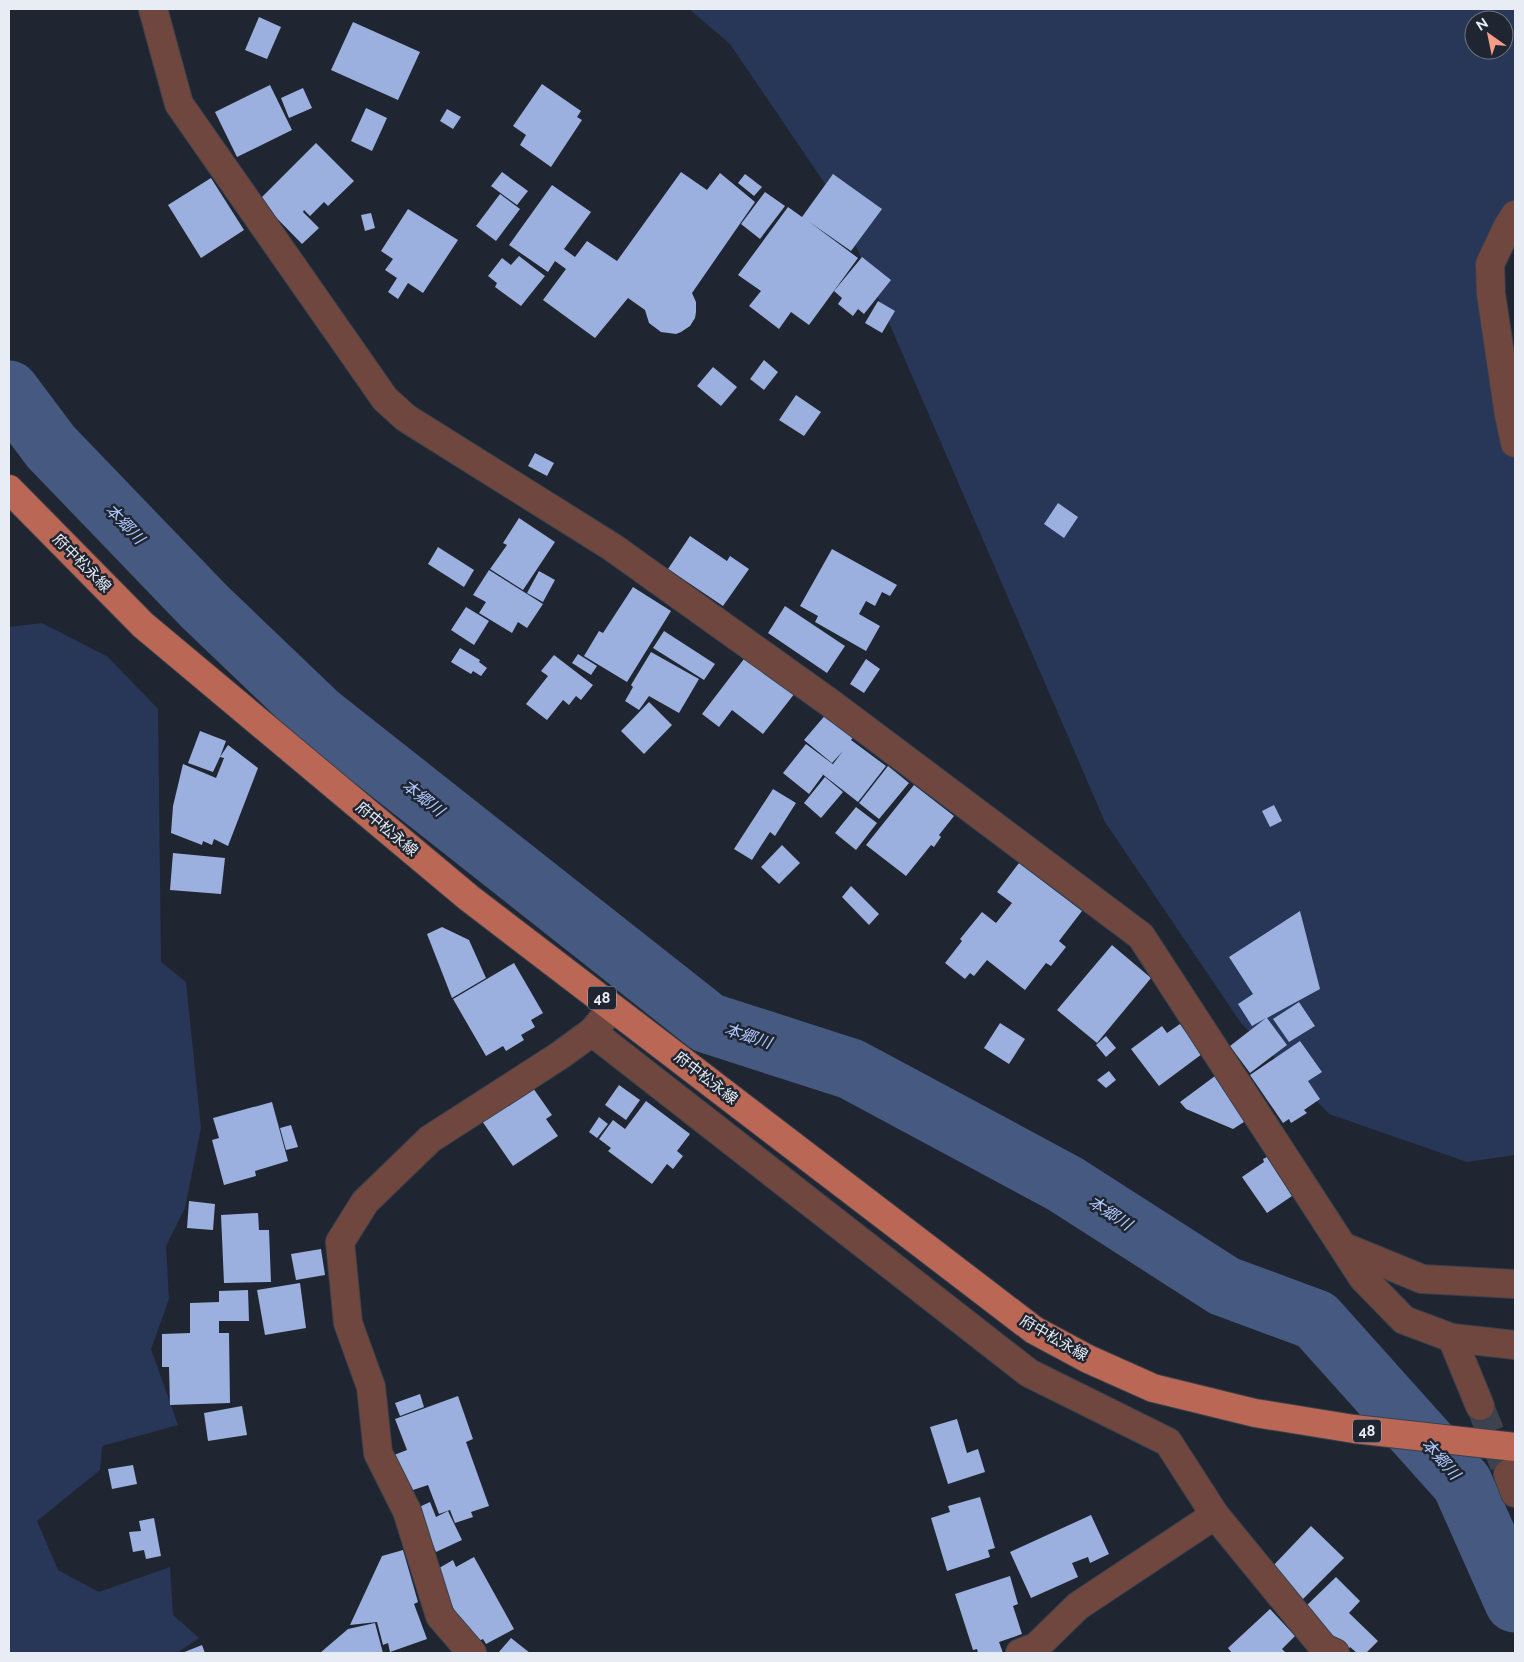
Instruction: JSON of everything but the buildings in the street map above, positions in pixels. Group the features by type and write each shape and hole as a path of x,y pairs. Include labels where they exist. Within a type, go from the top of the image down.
{"main road":[{"name":"府中松永線","path":"9,489 143,625 469,898 1034,1330 1088,1359 1154,1388 1255,1413 1354,1429 1515,1447"}],"street":[{"path":"153,9 179,104 385,399 406,418 612,547 833,705 1141,936 1363,1278 1404,1320 1452,1338 1515,1345"},
{"path":"1515,215 1490,264 1491,294 1509,415 1515,442"},
{"path":"472,1653 440,1616 407,1511 378,1453 371,1387 348,1323 340,1242 365,1202 430,1139 592,1032 614,1007"},
{"path":"592,1032 1028,1373 1168,1442 1215,1515 1324,1648 1335,1653"},
{"path":"1344,1247 1422,1279 1515,1284"},
{"path":"1452,1338 1480,1406"},
{"path":"1020,1653 1036,1647 1078,1606 1215,1515"}],"shaded area":[{"path":"689,9 1515,9 1515,245 1493,292 1515,363 1515,1155 1467,1162 1329,1114 1241,1023 1105,822 836,200 730,44"},
{"path":"42,623 108,657 158,709 161,962 186,982 201,1128 185,1208 166,1246 169,1299 151,1349 178,1425 102,1446 100,1470 37,1521 58,1570 99,1592 170,1567 173,1615 199,1638 177,1653 9,1653 9,627"}],"waterway":[{"name":"本郷川","path":"9,391 51,447 205,607 319,716 708,1023 851,1069 1065,1184 1224,1286 1316,1320 1462,1483 1515,1602"}],"tunnel":[{"path":"1480,1406 1504,1465"}]}
